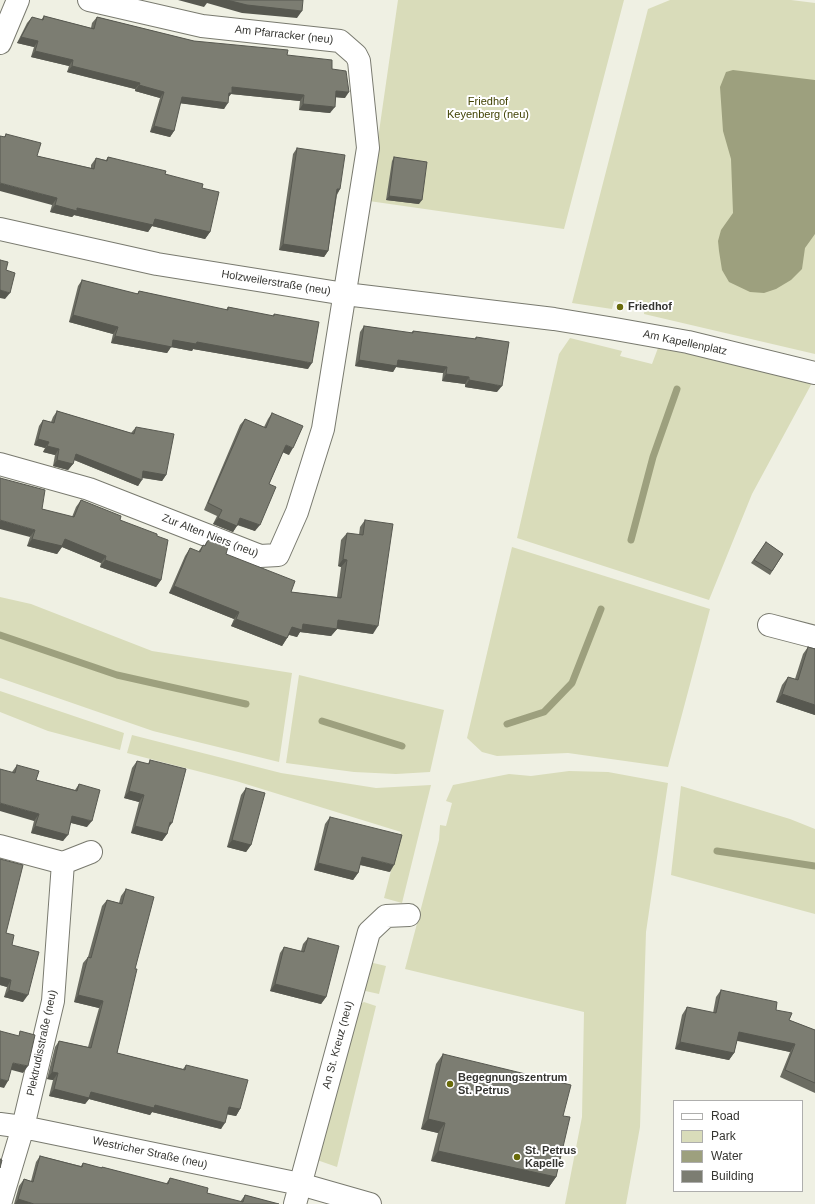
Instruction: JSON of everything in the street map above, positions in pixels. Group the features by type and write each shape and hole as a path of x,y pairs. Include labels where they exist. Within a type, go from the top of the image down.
{"street":[{"path":"0,43 18,0"},
{"name":"Am Pfarracker (neu)","path":"89,0 202,26 340,41 356,55 359,61 368,144 346,294"},
{"name":"Holzweilerstraße (neu)","path":"0,229 157,264 346,294 554,319"},
{"name":"Zur Alten Niers (neu)","path":"0,464 89,489 260,556 278,554 297,512 323,429 346,294"},
{"name":"Am Kapellenplatz","path":"554,319 688,342 815,373"},
{"path":"769,625 815,637"},
{"path":"0,846 63,863 92,852"},
{"name":"Plektrudisstraße (neu)","path":"0,1204 23,1127 53,1000 63,863"},
{"name":"An St. Kreuz (neu)","path":"297,1194 369,932 386,916 409,915"},
{"name":"Westricher Straße (neu)","path":"0,1124 23,1127 297,1194 370,1204"}],"green space":[{"name":"Friedhof Keyenberg (neu)","path":"398,0 624,0 564,229 369,201"},
{"path":"670,0 791,0 815,3 815,354 644,314 645,307 614,301 612,309 572,303 648,9"},
{"path":"570,338 622,351 620,356 652,364 658,348 714,359 812,383 752,494 709,600 517,538 559,354"},
{"path":"512,547 710,609 668,767 568,753 497,756 482,752 467,738"},
{"path":"0,597 31,604 152,651 292,673 279,762 153,731 0,678"},
{"path":"299,675 444,710 430,772 396,774 354,772 286,763"},
{"path":"0,691 124,733 120,750 48,731 0,712"},
{"path":"132,735 281,773 376,788 431,785 402,903 384,898 401,832 236,781 127,753"},
{"path":"569,771 608,772 668,783 646,932 640,1127 626,1204 565,1204 582,1117 584,1012 405,969 439,840 440,825 446,826 452,803 446,801 453,785 509,774 531,776"},
{"path":"681,786 790,819 815,829 815,914 671,875"},
{"path":"369,962 386,966 379,994 361,990"},
{"path":"364,1002 376,1006 337,1167 317,1160 357,1006"}],"water":[{"path":"733,70 815,80 815,234 805,248 802,269 791,280 776,289 764,293 750,292 729,282 722,270 719,251 718,241 721,230 733,213 731,159 723,131 720,87 726,72"}],"building":[{"path":"227,0 303,0 302,11 247,5"},
{"path":"44,16 94,29 97,17 194,41 288,50 287,55 332,60 332,69 346,71 349,92 336,91 335,107 303,104 304,95 232,87 232,93 229,93 228,103 182,97 174,131 154,126 164,92 139,85 140,83 72,66 73,60 35,51 38,41 21,37 32,17 43,20"},
{"path":"6,134 41,143 37,156 94,169 96,158 107,161 108,157 166,171 165,174 203,184 202,188 219,192 210,232 155,219 153,225 77,208 77,211 55,205 57,198 0,183 0,136 5,137"},
{"path":"297,148 345,155 340,189 337,189 328,251 283,244"},
{"path":"394,157 427,162 422,200 389,196"},
{"path":"0,260 8,262 6,270 15,273 10,293 0,290"},
{"path":"82,280 138,294 139,291 228,310 228,307 274,316 274,314 319,322 312,363 197,342 196,344 173,340 172,347 115,336 118,327 73,315"},
{"path":"364,326 413,333 413,331 476,339 476,337 509,342 502,386 469,380 469,377 446,374 447,367 398,360 397,366 359,360"},
{"path":"57,411 134,434 136,427 174,434 166,475 143,471 142,480 76,454 73,464 57,460 59,449 47,446 49,442 38,439 43,420 54,423"},
{"path":"272,413 303,426 293,448 286,445 269,484 276,487 260,525 240,518 237,526 218,518 222,510 208,503 245,419 266,428"},
{"path":"0,478 45,490 42,509 74,517 81,500 121,516 120,520 157,534 157,536 168,540 161,580 105,560 106,556 65,539 62,546 32,539 35,530 0,520"},
{"path":"365,520 393,524 378,626 338,620 337,629 303,624 302,630 292,627 287,638 236,619 239,612 174,586 190,548 200,552 203,545 205,546 208,540 228,547 226,554 295,581 291,592 341,598 347,560 343,559 347,533 363,535"},
{"path":"766,542 783,554 772,571 754,560"},
{"path":"808,647 815,649 815,705 782,694 788,677 798,680"},
{"path":"150,760 186,769 172,823 170,822 167,834 135,826 144,795 129,791 137,761 149,764"},
{"path":"17,765 39,771 36,780 77,791 79,784 100,790 92,821 72,816 68,835 35,826 39,814 0,803 0,769 15,773"},
{"path":"246,788 265,793 251,845 232,840"},
{"path":"330,817 402,835 394,865 362,857 358,873 318,863"},
{"path":"0,859 23,865 6,933 14,935 12,945 39,952 28,995 9,990 11,980 0,977"},
{"path":"126,889 154,897 135,969 137,969 117,1053 185,1070 186,1065 248,1080 240,1109 229,1107 225,1123 155,1105 154,1108 91,1092 89,1098 54,1089 58,1073 52,1072 59,1041 91,1048 103,1001 78,995 88,957 91,958 107,900 122,904"},
{"path":"308,938 339,946 326,997 275,984 284,947 304,952"},
{"path":"721,990 777,1002 776,1010 792,1013 789,1020 815,1030 815,1083 785,1070 795,1044 739,1032 734,1053 680,1042 687,1007 716,1013"},
{"path":"0,1031 19,1036 20,1031 35,1035 28,1066 13,1063 8,1081 0,1079"},
{"path":"443,1054 571,1085 563,1116 570,1117 556,1177 438,1151 445,1123 428,1119"},
{"path":"40,1156 82,1167 83,1163 102,1167 168,1184 170,1178 208,1188 207,1193 243,1202 245,1195 279,1204 34,1204 18,1199 24,1179 33,1182"}],"waterway":[{"path":"631,540 653,457 677,389"},
{"path":"507,724 544,712 572,683 601,609"},
{"path":"0,635 117,675 246,704"},
{"path":"322,721 402,746"},
{"path":"717,851 815,866"}],"place":[{"name":"Friedhof","path":"620,307"},
{"name":"Begegnungszentrum St. Petrus","path":"450,1084"},
{"name":"St. Petrus Kapelle","path":"517,1157"}]}
